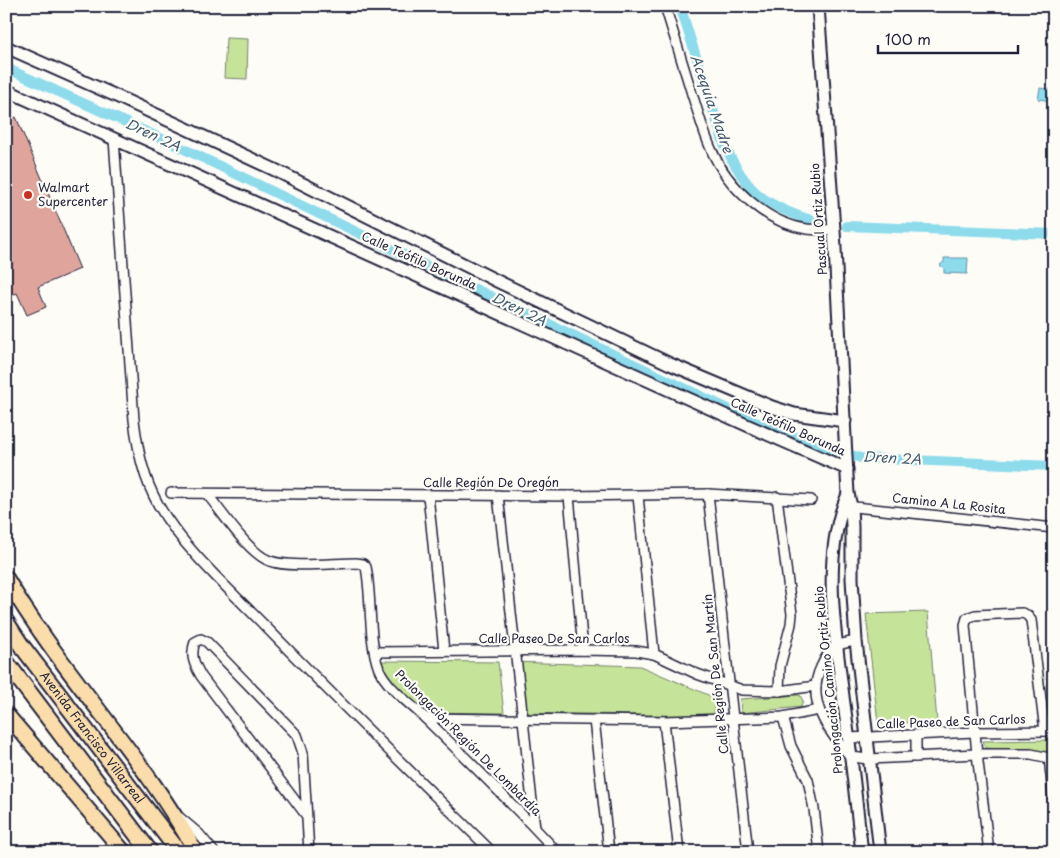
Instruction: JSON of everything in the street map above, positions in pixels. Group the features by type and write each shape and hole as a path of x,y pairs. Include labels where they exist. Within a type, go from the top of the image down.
{"highway":[{"name":"Avenida Francisco Villarreal","path":"6,622 27,653 178,852"},
{"name":"Avenida Francisco Villarreal","path":"6,662 150,852"}],"main road":[{"path":"6,578 58,656 171,810 196,852"},
{"path":"6,714 124,852"}],"street":[{"path":"665,6 707,139 723,171 752,202 774,218 807,229 834,230"},
{"name":"Pascual Ortiz Rubio","path":"818,6 834,230 848,494"},
{"name":"Calle Teófilo Borunda","path":"6,47 273,169 670,364 772,407 845,426"},
{"name":"Calle Teófilo Borunda","path":"6,90 750,427 847,463"},
{"path":"114,138 134,420 141,464 159,506 178,532 217,577 492,852"},
{"name":"Calle Región De Oregón","path":"172,493 569,496 708,494 811,500"},
{"name":"Prolongación Región De Lombardía","path":"207,494 245,542 268,560 283,564 363,564 367,571 375,652 384,678 557,852"},
{"name":"Calle Región De San Martín","path":"708,494 748,852"},
{"name":"Prolongación Camino Ortiz Rubio","path":"848,494 847,506 836,529 832,564 837,646 862,852"},
{"path":"428,495 444,651"},
{"path":"498,495 535,828"},
{"path":"569,496 584,650"},
{"path":"638,496 654,654"},
{"path":"777,497 792,614 780,666 779,691"},
{"path":"847,506 856,641 880,852"},
{"name":"Camino A La Rosita","path":"847,506 1054,528"},
{"path":"989,852 977,754 965,622 967,618 975,615 1022,613 1029,617 1032,624 1049,731"},
{"path":"306,815 201,676 192,657 192,649 195,642 201,639 207,642 297,735 303,753 309,852"},
{"path":"856,641 837,646 823,662 816,686 819,710 829,732 851,757 869,759 977,754 1031,754 1051,758 1054,804"},
{"name":"Calle Paseo De San Carlos","path":"375,652 636,651 654,654 730,687 756,692 816,686"},
{"path":"425,718 664,721 783,717 819,710"},
{"path":"783,717 791,746 808,780 812,793 819,852"},
{"path":"594,720 609,852"},
{"path":"664,721 678,852"},
{"name":"Calle Paseo de San Carlos","path":"849,738 975,732 1049,731"},
{"path":"916,735 916,757"},
{"path":"171,810 199,834 214,852"}],"green space":[{"path":"226,38 248,39 247,79 224,78"},
{"path":"928,612 937,722 878,723 866,614"},
{"path":"376,661 498,662 504,713 418,712 379,674"},
{"path":"511,662 640,666 713,697 715,716 518,713"},
{"path":"800,695 803,701 801,707 741,713 740,699"},
{"path":"1054,740 1054,753 985,748 983,741"}],"water":[{"path":"1040,88 1054,90 1052,101 1038,99"},
{"path":"944,258 968,258 967,274 944,273 944,269 940,265 944,262"}],"building":[{"name":"Walmart Supercenter","path":"16,117 80,269 38,287 46,307 27,315 17,293 6,297 6,121"}],"waterway":[{"name":"Acequia Madre","path":"680,6 724,144 740,174 768,202 811,220"},
{"name":"Dren 2A","path":"6,68 180,147 760,424 861,458 1054,466"},
{"path":"847,226 1054,234"}],"place":[{"name":"Walmart Supercenter","path":"28,195"}]}
